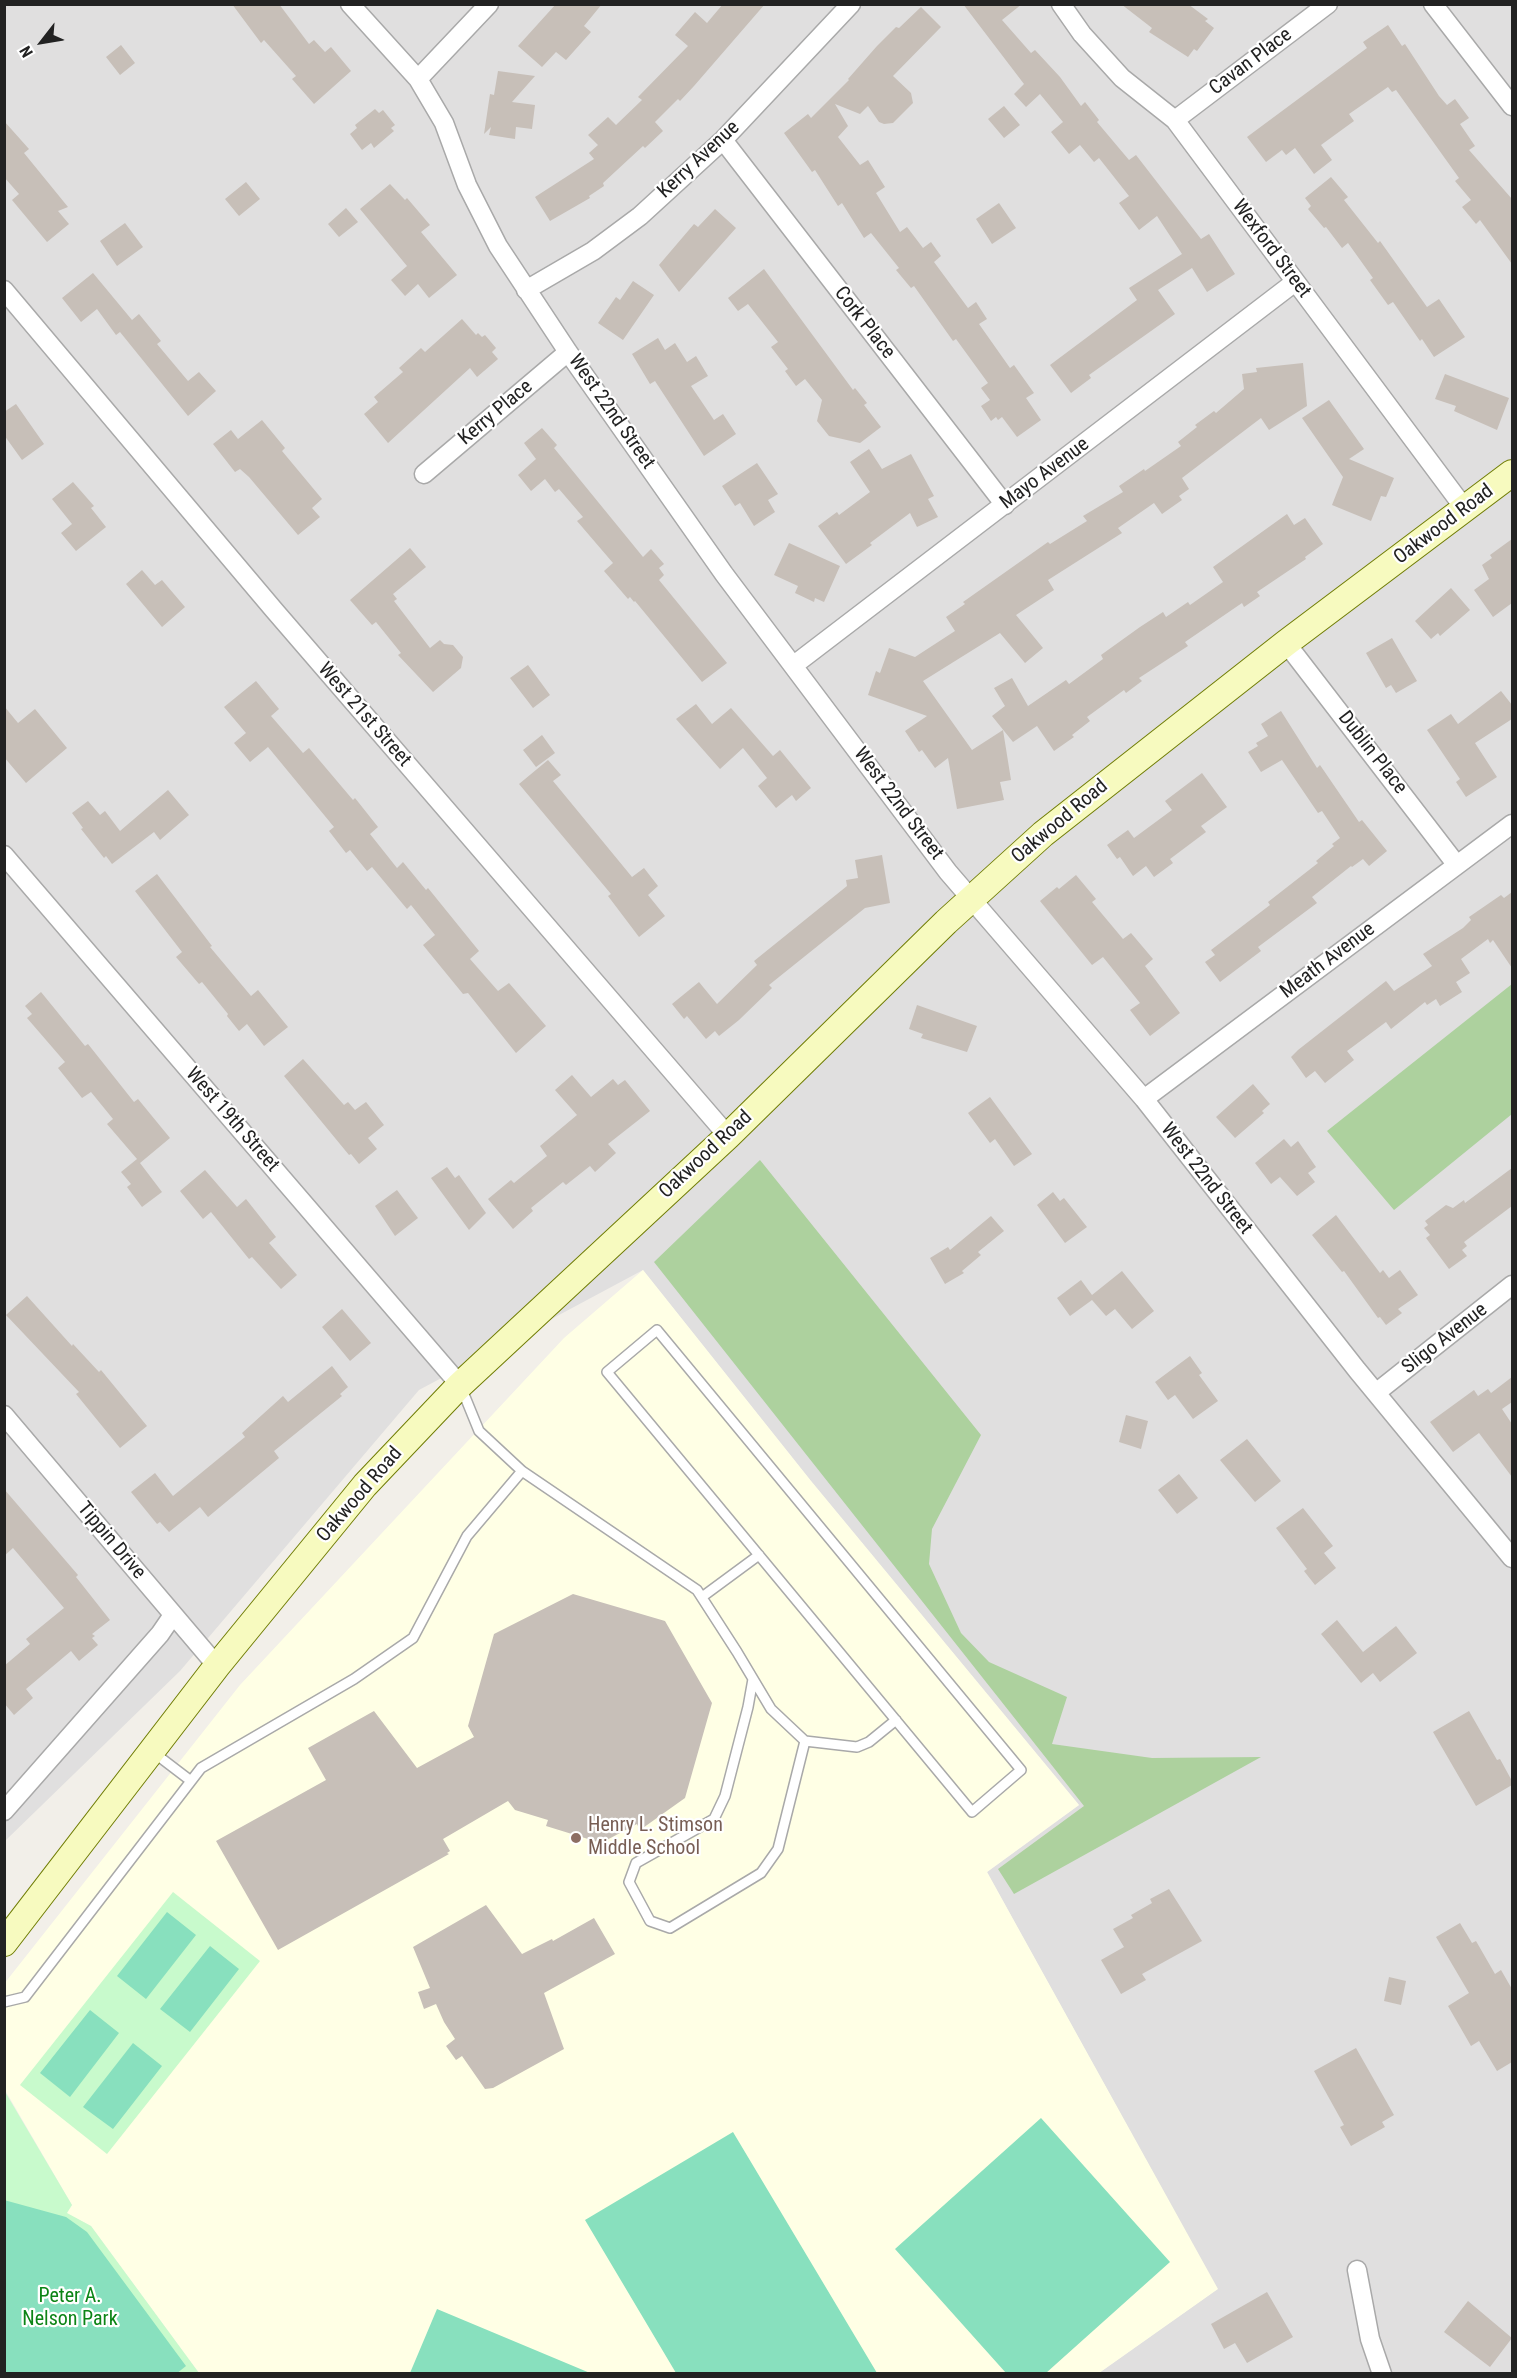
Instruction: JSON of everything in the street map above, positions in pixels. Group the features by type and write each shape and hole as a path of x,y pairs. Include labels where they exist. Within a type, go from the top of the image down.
{"main road":[{"name":"Oakwood Road","path":"4,1943 217,1666 365,1485 460,1385 728,1136 970,900 1076,807 1286,643 1512,473"}],"street":[{"name":"West 22nd Street","path":"350,4 418,79 444,123 467,184 498,246 568,352 724,574 970,900 1144,1099 1250,1236 1512,1558"},
{"path":"418,79 489,4"},
{"name":"Kerry Avenue","path":"526,290 593,251 630,223 723,140 850,4"},
{"name":"Wexford Street","path":"1061,4 1082,34 1122,78 1175,120 1465,509"},
{"name":"Cavan Place","path":"1175,120 1328,4"},
{"path":"1433,4 1512,106"},
{"name":"Cork Place","path":"723,140 1005,505"},
{"name":"Mayo Avenue","path":"794,665 1295,282"},
{"name":"West 21st Street","path":"4,290 274,610 728,1136"},
{"name":"Kerry Place","path":"424,474 568,352"},
{"name":"Dublin Place","path":"1286,643 1456,864"},
{"name":"Meath Avenue","path":"1144,1099 1512,824"},
{"name":"West 19th Street","path":"4,855 460,1385"},
{"name":"Sligo Avenue","path":"1377,1392 1512,1285"},
{"name":"Tippin Drive","path":"4,1415 217,1666"},
{"path":"4,1811 160,1634 173,1615"},
{"path":"1357,2270 1370,2339 1382,2373"}],"lane":[{"path":"657,1330 1021,1770 972,1812 896,1720 607,1372 657,1330"},
{"path":"460,1385 479,1431 522,1471 697,1590 771,1709 805,1741 857,1747 869,1742 896,1720"},
{"path":"4,2002 26,1997 201,1768 354,1679 412,1638 467,1536 522,1471"},
{"path":"702,1597 759,1555"},
{"path":"753,1679 725,1796 714,1819 636,1863 629,1882 650,1921 670,1928 761,1874 778,1849 805,1741"},
{"path":"153,1752 191,1781"}],"shaded area":[{"path":"5,5 1512,5 1512,2373 1099,2373 1217,2289 987,1872 1079,1805 811,1481 643,1270 419,1390 180,1671 5,1841"},
{"name":"Henry L. Stimson Middle School","path":"643,1270 811,1481 1079,1805 987,1872 1218,2289 1099,2373 199,2373 91,2226 66,2213 72,2205 5,2090 4,1984 240,1685 564,1338"}],"green space":[{"path":"1512,984 1512,1114 1394,1210 1327,1131"},
{"path":"760,1160 981,1435 932,1529 929,1564 961,1633 989,1662 1067,1697 1052,1744 1152,1758 1261,1757 1014,1894 998,1869 1084,1806 654,1262"},
{"path":"173,1892 260,1961 107,2154 20,2085"},
{"path":"167,1912 196,1935 146,1999 117,1976"},
{"path":"210,1946 239,1969 190,2032 160,2009"},
{"path":"90,2010 119,2033 70,2097 40,2073"},
{"path":"133,2043 162,2066 113,2129 83,2107"},
{"name":"Peter A. Nelson Park","path":"4,2090 72,2205 67,2213 91,2226 199,2373 5,2373"},
{"path":"1041,2118 1170,2262 1046,2373 1006,2373 895,2249"},
{"path":"733,2132 877,2373 676,2373 585,2220"},
{"name":"Peter A. Nelson Park","path":"4,2200 66,2217 87,2232 186,2366 176,2374 5,2373"},
{"path":"437,2309 590,2373 410,2373"}],"building":[{"path":"232,4 279,4 309,44 314,40 325,52 331,47 351,71 314,104 292,79 296,76 264,40 261,43"},
{"path":"556,4 602,4 584,26 591,32 566,60 556,52 542,67 518,46"},
{"path":"723,4 765,4 694,86 655,122 663,131 645,148 643,146 603,183 604,186 589,196 590,198 550,221 535,197 594,159 589,153 598,145 588,135 608,117 616,125 642,100 638,97 688,46 675,35 695,12 707,23"},
{"path":"963,4 1022,4 1002,20 1031,53 1035,50 1060,77 1081,106 1085,102 1099,120 1097,122 1129,160 1136,155 1201,239 1209,234 1235,274 1207,292 1192,268 1158,290 1175,314 1089,375 1091,378 1071,393 1050,365 1137,300 1129,288 1182,254 1157,216 1139,230 1119,203 1129,196 1099,158 1094,162 1080,145 1069,154 1051,132 1063,122 1040,94 1026,107 1014,94 1024,84"},
{"path":"1121,4 1188,4 1208,19 1205,21 1214,28 1197,51 1194,49 1188,57 1149,32 1152,28"},
{"path":"921,7 941,27 893,76 911,93 913,103 893,123 884,124 879,122 868,106 860,114 835,104 848,126 838,137 860,165 868,160 885,187 876,193 900,232 907,227 923,248 931,242 941,256 934,262 968,308 976,302 987,319 979,324 1010,368 1014,365 1034,393 1026,398 1041,420 1017,437 1002,417 998,420 996,417 991,421 981,406 990,400 981,388 988,383 956,339 953,341 914,286 911,288 896,270 899,268 871,233 864,238 842,203 838,206 815,170 812,172 784,133 808,114 811,118 849,80 877,46"},
{"path":"1388,25 1402,46 1405,44 1439,96 1447,105 1455,99 1469,118 1460,124 1475,146 1469,150 1512,199 1512,264 1480,220 1476,224 1462,207 1471,200 1455,181 1459,178 1396,90 1392,92 1388,87 1349,114 1354,121 1321,145 1332,160 1314,174 1295,148 1286,155 1282,150 1266,162 1247,137 1367,48 1363,42"},
{"path":"121,45 135,63 120,75 106,57"},
{"path":"498,71 535,76 512,102 535,105 532,129 516,127 515,139 489,135 491,127 484,134 490,94 494,95"},
{"path":"1004,106 1020,125 1004,138 988,119"},
{"path":"375,109 379,113 383,110 395,125 391,128 394,131 374,148 371,143 362,150 350,134 357,128 355,125"},
{"path":"4,121 29,149 24,153 68,207 58,211 69,224 47,242 12,200 19,194 4,177"},
{"path":"1331,177 1348,197 1344,200 1378,243 1380,241 1427,307 1439,299 1465,337 1434,357 1393,302 1388,305 1370,280 1373,278 1348,243 1342,248 1308,209 1311,206 1305,198"},
{"path":"246,182 260,199 239,216 225,199"},
{"path":"390,184 405,200 407,198 430,225 421,232 457,275 429,298 418,284 405,296 391,280 407,266 360,209"},
{"path":"999,203 1016,228 992,244 976,219"},
{"path":"346,208 358,222 339,237 328,224"},
{"path":"715,209 736,228 679,292 659,265 694,224 698,227"},
{"path":"125,223 143,247 117,266 100,241"},
{"path":"764,269 853,390 855,388 867,403 864,405 881,427 860,443 829,436 817,421 822,400 805,379 796,386 785,371 788,369 771,347 778,342 748,304 738,311 728,298"},
{"path":"93,273 132,320 139,314 161,341 157,344 188,381 199,372 216,391 188,416 120,332 116,335 97,309 81,322 62,298"},
{"path":"633,281 654,295 623,340 598,323 616,297 620,300"},
{"path":"462,319 476,335 478,333 482,337 485,335 496,348 492,352 498,359 477,377 470,368 388,443 364,414 378,402 374,397 403,372 399,368 421,348 425,352"},
{"path":"658,338 665,350 675,343 687,362 696,356 708,376 691,386 714,420 723,414 736,434 704,456 655,381 650,384 632,354"},
{"path":"1303,363 1307,406 1269,430 1261,418 1182,478 1189,489 1179,496 1182,500 1162,514 1154,503 1118,528 1122,533 1048,580 1054,590 1016,615 1043,648 1025,663 1000,633 923,681 972,750 1003,730 1011,780 1000,782 1004,800 957,809 948,758 935,768 922,750 919,752 905,731 927,716 868,695 876,671 880,673 889,648 915,657 955,631 946,617 965,604 963,602 1048,542 1050,544 1087,521 1083,516 1123,492 1119,486 1181,446 1178,442 1197,427 1195,425 1214,411 1216,413 1244,389 1242,374 1257,372 1256,368"},
{"path":"1445,374 1509,398 1497,430 1454,411 1456,406 1435,399"},
{"path":"1329,400 1364,449 1349,459 1394,478 1386,497 1381,496 1371,521 1332,505 1343,477 1302,418"},
{"path":"16,404 44,444 22,460 4,435 4,412"},
{"path":"262,420 285,448 282,451 322,499 312,508 320,517 298,535 249,477 240,469 235,472 213,444 231,430 238,439"},
{"path":"542,428 557,445 554,448 643,557 651,549 664,564 659,568 664,575 659,580 727,663 702,682 635,601 630,597 628,599 604,571 613,563 577,521 583,517 559,489 555,492 545,479 531,491 518,475 536,459 524,443"},
{"path":"869,449 882,469 911,454 934,496 928,499 938,517 917,527 910,513 846,564 818,526 837,512 839,515 870,492 850,462"},
{"path":"757,463 778,494 768,500 775,512 754,526 740,503 735,506 722,486"},
{"path":"73,482 94,506 91,508 106,527 76,551 61,533 72,524 52,499"},
{"path":"1287,514 1294,525 1305,518 1323,544 1305,557 1306,559 1257,592 1260,596 1244,607 1242,603 1185,642 1188,646 1139,678 1142,681 1126,693 1124,690 1087,717 1090,721 1072,735 1074,737 1054,751 1037,726 1013,742 992,716 1005,706 994,688 1012,678 1028,706 1066,680 1069,684 1103,659 1101,655 1140,627 1163,612 1166,617 1188,602 1190,605 1223,582 1213,567"},
{"path":"1512,539 1512,603 1493,617 1474,590 1489,579 1482,565 1492,558 1490,555"},
{"path":"789,543 840,566 824,602 815,598 814,602 795,593 798,586 774,575"},
{"path":"410,548 426,567 393,594 397,599 394,601 430,648 440,640 444,644 453,645 463,657 461,668 433,692 398,655 401,653 376,622 372,625 350,600"},
{"path":"142,570 155,585 162,580 185,607 162,627 126,584"},
{"path":"1451,588 1470,610 1440,636 1438,633 1431,639 1415,621"},
{"path":"1392,638 1417,681 1396,693 1391,685 1386,688 1366,653"},
{"path":"528,665 550,695 533,708 510,678"},
{"path":"256,681 279,709 271,716 303,753 309,748 353,800 355,798 378,827 370,834 397,868 403,862 426,890 428,888 479,951 470,959 498,991 509,983 546,1026 516,1053 468,993 463,994 423,945 435,935 411,905 407,909 372,867 367,871 350,850 346,853 329,831 334,827 268,747 250,762 234,743 246,733 224,707"},
{"path":"1501,691 1512,705 1512,719 1475,743 1497,777 1466,797 1456,782 1460,779 1427,730 1451,714 1458,724"},
{"path":"696,704 712,724 731,708 773,756 780,750 811,788 796,801 792,795 776,808 758,786 767,778 743,748 720,769 676,719"},
{"path":"4,706 18,723 35,709 67,748 26,783 4,757"},
{"path":"1281,711 1317,768 1320,765 1359,822 1362,820 1387,851 1369,866 1363,859 1351,866 1312,897 1317,903 1258,947 1261,951 1220,982 1205,962 1215,955 1211,950 1270,905 1268,902 1318,863 1316,861 1340,838 1322,811 1318,813 1282,760 1261,772 1248,752 1258,746 1256,743 1268,736 1261,724"},
{"path":"542,735 555,753 536,767 523,750"},
{"path":"548,760 561,775 553,781 632,877 644,868 658,886 648,895 665,916 639,937 608,896 611,894 519,784"},
{"path":"1202,773 1227,807 1201,826 1206,832 1170,859 1173,863 1154,877 1146,866 1133,876 1120,857 1117,859 1107,845 1128,830 1134,838 1172,810 1165,801"},
{"path":"168,790 189,815 160,840 154,832 112,864 106,856 104,858 81,829 83,828 72,813 88,801 100,815 105,811 120,831"},
{"path":"882,855 890,903 865,908 769,985 772,988 719,1036 715,1031 706,1039 687,1016 684,1019 672,1004 699,982 717,1004 757,965 754,961 847,886 846,880 858,878 855,860"},
{"path":"157,874 212,946 210,947 251,996 258,990 288,1027 264,1046 247,1024 239,1031 202,982 199,984 176,957 182,952 135,891"},
{"path":"1076,875 1096,899 1092,902 1123,939 1131,933 1153,959 1145,966 1180,1013 1150,1036 1130,1010 1140,1003 1103,957 1092,965 1040,901"},
{"path":"1512,892 1512,968 1493,940 1490,943 1488,939 1461,959 1470,973 1456,982 1462,992 1440,1006 1436,999 1427,1005 1425,1002 1391,1029 1386,1022 1347,1051 1354,1060 1325,1083 1315,1071 1306,1078 1291,1057 1298,1050 1386,981 1394,991 1432,966 1423,954 1463,928 1471,920 1469,917 1501,895 1504,898"},
{"path":"41,992 85,1046 88,1044 134,1102 138,1099 170,1138 140,1163 162,1192 142,1207 127,1187 131,1184 121,1172 137,1159 107,1124 113,1119 91,1092 82,1098 58,1068 65,1062 27,1018 32,1014 25,1006"},
{"path":"917,1005 977,1026 967,1052 921,1038 923,1034 909,1029"},
{"path":"303,1059 344,1105 348,1102 355,1110 366,1102 384,1125 368,1138 377,1149 359,1164 284,1076"},
{"path":"572,1075 591,1097 613,1079 618,1085 625,1080 650,1111 608,1144 616,1153 595,1172 590,1166 566,1185 563,1182 531,1208 533,1211 513,1229 488,1199 511,1180 514,1183 547,1156 540,1146 577,1115 555,1090"},
{"path":"1253,1084 1270,1104 1262,1111 1264,1113 1235,1138 1216,1117"},
{"path":"990,1097 1032,1154 1014,1166 995,1139 990,1143 968,1113"},
{"path":"1284,1139 1291,1147 1298,1141 1316,1167 1308,1173 1315,1182 1297,1196 1280,1177 1271,1184 1255,1163"},
{"path":"447,1167 455,1178 459,1175 486,1213 469,1230 431,1178"},
{"path":"1512,1168 1512,1206 1464,1242 1467,1246 1462,1250 1467,1256 1449,1269 1426,1238 1430,1235 1424,1228 1428,1225 1425,1221 1446,1205 1453,1208 1464,1200 1465,1203"},
{"path":"205,1170 237,1207 246,1199 276,1237 269,1243 297,1275 281,1289 252,1257 249,1259 211,1212 203,1219 180,1191"},
{"path":"397,1190 418,1218 395,1236 375,1206"},
{"path":"1053,1192 1060,1201 1064,1198 1087,1227 1065,1243 1037,1205"},
{"path":"1336,1215 1380,1273 1383,1270 1389,1278 1400,1270 1418,1295 1398,1309 1402,1313 1386,1325 1380,1317 1378,1318 1344,1271 1342,1272 1312,1235"},
{"path":"991,1216 1004,1231 978,1252 981,1255 962,1271 964,1273 945,1284 930,1258 948,1247 950,1250"},
{"path":"1122,1271 1154,1311 1132,1329 1115,1309 1106,1316 1092,1300 1070,1316 1057,1298 1081,1280 1092,1295"},
{"path":"27,1296 72,1346 73,1344 99,1372 101,1370 147,1426 120,1448 76,1394 79,1392 6,1315"},
{"path":"342,1309 371,1343 350,1361 322,1327"},
{"path":"1190,1356 1202,1373 1199,1375 1218,1401 1193,1419 1175,1395 1168,1400 1155,1382"},
{"path":"332,1366 348,1387 340,1394 342,1396 274,1451 279,1458 208,1517 200,1507 169,1532 160,1522 157,1524 131,1492 155,1473 173,1496 245,1437 242,1433 283,1396 288,1402"},
{"path":"1512,1377 1512,1402 1502,1409 1512,1424 1512,1477 1479,1433 1453,1452 1430,1422 1474,1390 1478,1396 1488,1389 1491,1393"},
{"path":"1126,1415 1148,1421 1141,1449 1119,1442"},
{"path":"1247,1439 1281,1481 1255,1502 1220,1460"},
{"path":"1179,1474 1198,1498 1177,1514 1158,1490"},
{"path":"4,1489 78,1575 76,1577 110,1620 92,1634 95,1636 92,1638 98,1645 79,1661 71,1651 26,1689 33,1698 14,1715 4,1703 4,1666 30,1644 26,1639 64,1608 13,1548 4,1556"},
{"path":"1303,1508 1333,1546 1324,1553 1336,1568 1315,1585 1304,1571 1307,1569 1276,1528"},
{"path":"573,1594 665,1621 712,1703 685,1798 640,1830 637,1824 601,1843 546,1826 548,1820 515,1810 508,1801 443,1839 450,1851 447,1853 449,1854 278,1950 216,1841 326,1780 308,1748 374,1711 417,1768 474,1737 468,1726 494,1634"},
{"path":"1337,1620 1363,1652 1396,1626 1417,1653 1380,1682 1373,1673 1361,1683 1321,1634"},
{"path":"1469,1711 1512,1781 1512,1785 1476,1806 1433,1732"},
{"path":"1169,1889 1202,1941 1142,1974 1146,1980 1121,1994 1101,1960 1124,1947 1113,1929 1133,1918 1131,1915 1152,1903 1150,1899"},
{"path":"486,1905 522,1954 552,1939 553,1941 594,1918 615,1954 544,1993 564,2049 493,2088 485,2089 462,2056 456,2060 446,2046 455,2039 436,2004 424,2009 418,1992 430,1988 413,1947"},
{"path":"1460,1923 1472,1943 1476,1941 1495,1974 1501,1970 1512,1989 1512,2062 1497,2071 1479,2041 1471,2046 1448,2006 1469,1993 1436,1937"},
{"path":"1389,1977 1406,1981 1401,2005 1384,2001"},
{"path":"1356,2048 1394,2115 1382,2122 1385,2127 1351,2146 1340,2127 1344,2125 1314,2071"},
{"path":"1267,2292 1293,2337 1247,2363 1235,2343 1224,2349 1211,2324"},
{"path":"1468,2301 1512,2338 1490,2367 1444,2332"}],"place":[{"name":"Henry L. Stimson Middle School","path":"576,1838"}]}
